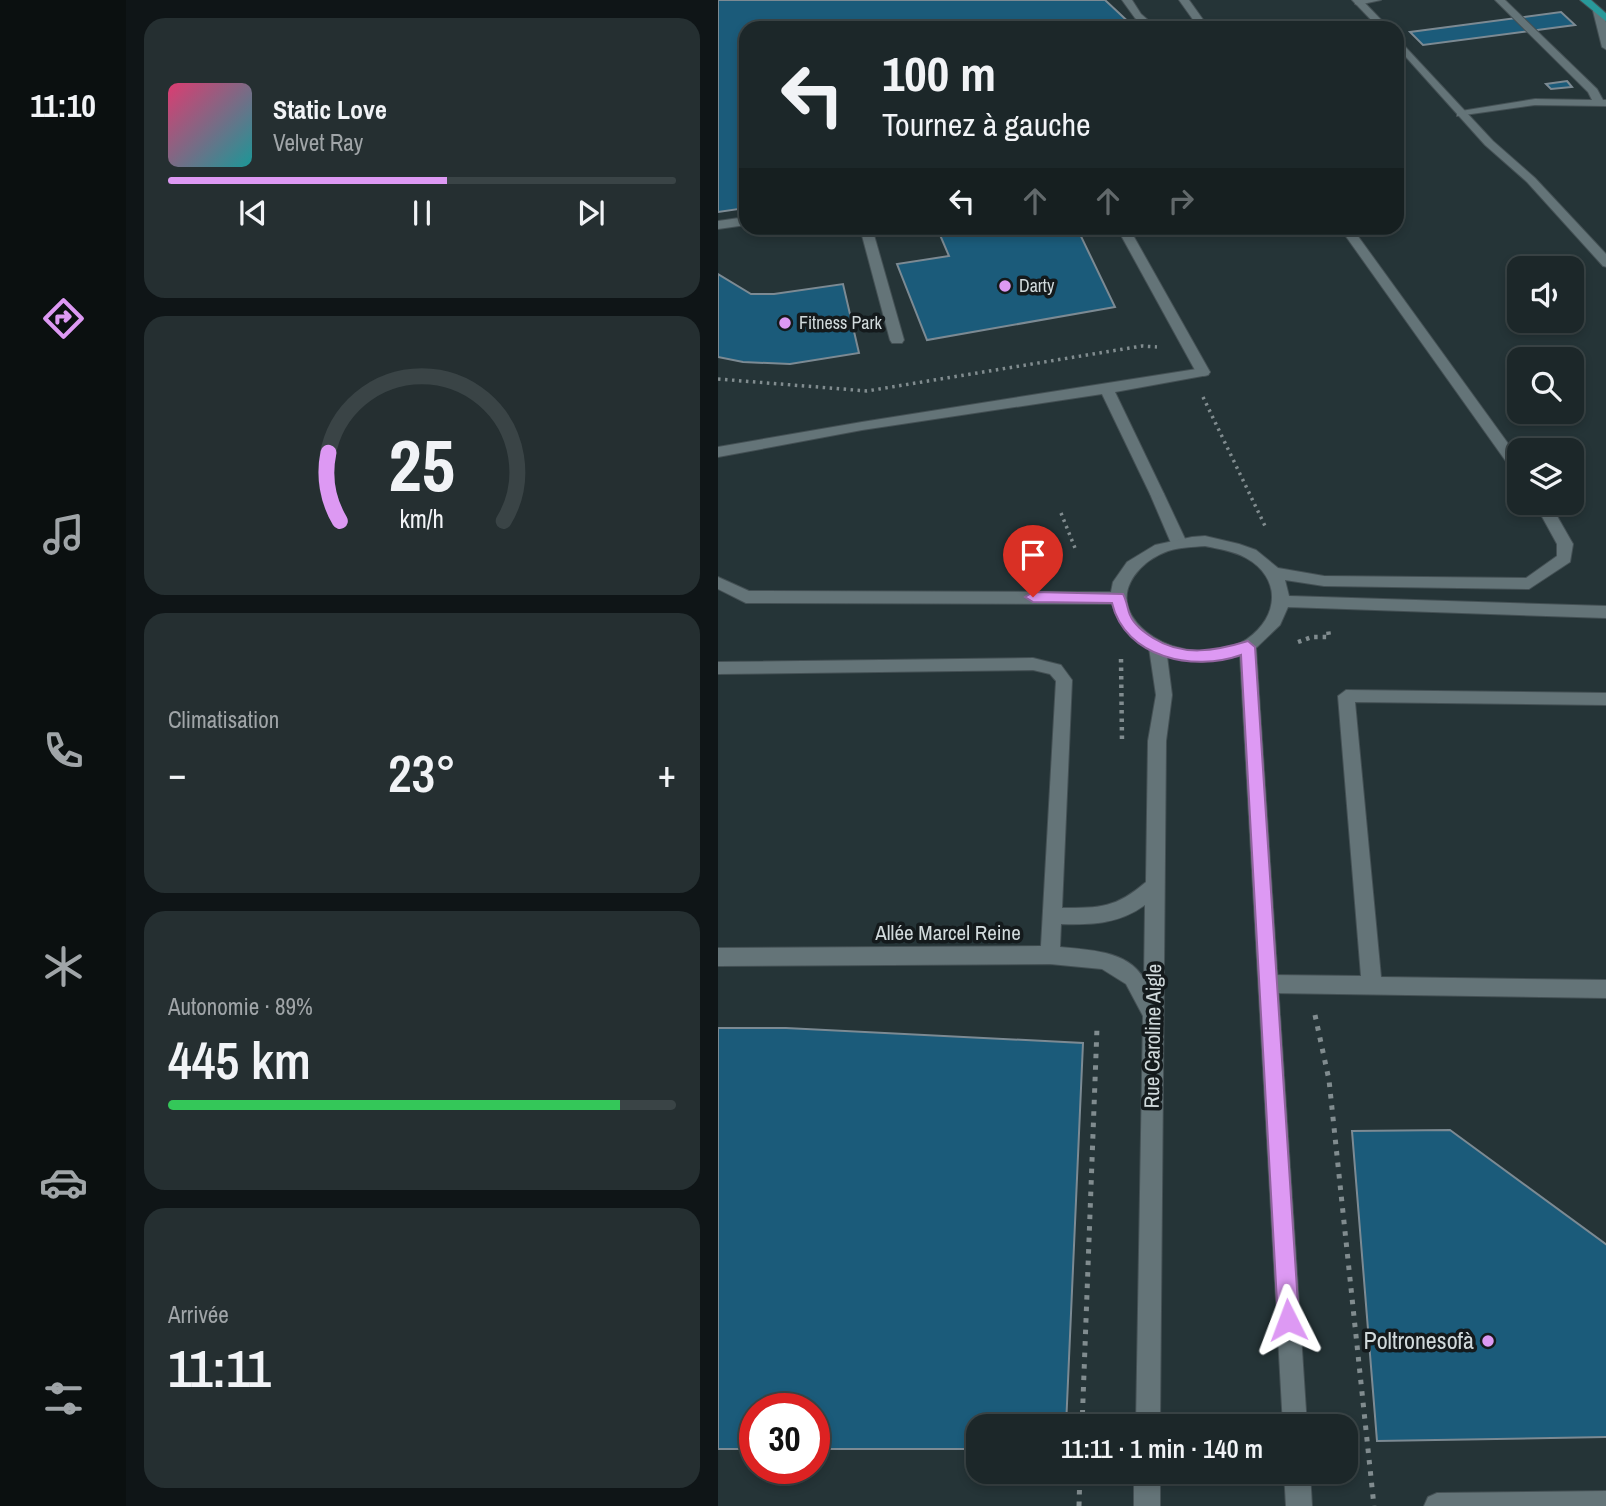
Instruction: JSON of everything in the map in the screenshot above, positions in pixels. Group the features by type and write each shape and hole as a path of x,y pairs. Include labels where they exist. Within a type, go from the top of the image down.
{"main road":[{"path":"1585,0 1602,15"}],"street":[{"path":"1128,0 1144,21"},
{"path":"1184,0 1199,21"},
{"path":"1358,1 1376,0"},
{"path":"1500,0 1602,102"},
{"path":"1358,1 1377,21"},
{"path":"1602,15 1606,47"},
{"path":"1404,49 1489,144 1531,180 1606,263"},
{"path":"1461,114 1535,102 1602,102"},
{"path":"718,225 739,222"},
{"path":"868,235 897,340"},
{"path":"718,452 862,426 1197,373 1127,235"},
{"path":"1351,235 1507,453"},
{"path":"1107,389 1179,542"},
{"path":"1274,573 1324,581 1529,584 1565,558 1565,544 1548,515"},
{"path":"1205,541 1230,545 1252,555 1274,573 1281,587 1283,601 1278,619 1266,634 1248,647 1226,654 1203,657 1178,654 1157,647 1136,634 1123,617 1118,598 1123,579 1136,562 1155,550 1179,542 1205,541"},
{"path":"718,582 746,597 1118,598"},
{"path":"1283,601 1606,612"},
{"name":"Rue Caroline Aigle","path":"1148,1414 1157,741 1164,695 1157,647"},
{"path":"1248,647 1294,1414"},
{"path":"718,668 1033,664 1055,669 1064,680 1050,955"},
{"path":"1372,985 1346,696 1606,699"},
{"path":"1052,916 1109,916 1136,904 1155,885"},
{"name":"Allée Marcel Reine","path":"718,957 1050,955 1106,961 1133,978 1153,1014"},
{"path":"1269,984 1606,989"},
{"path":"1147,1484 1147,1506"},
{"path":"1298,1484 1300,1506"},
{"path":"1437,1506 1606,1504"}],"path":[{"path":"718,379 867,391 1142,346 1176,348 1197,373 1269,535"},
{"path":"1061,513 1075,548"},
{"path":"1290,647 1312,637 1329,637 1326,603"},
{"path":"1308,984 1329,1080 1374,1506"},
{"path":"1082,1414 1097,1028"},
{"path":"1079,1506 1080,1484"}],"building":[{"path":"718,0 1105,0 1128,21 739,21 739,209 718,212"},
{"path":"1561,12 1575,25 1423,45 1410,32"},
{"path":"1567,81 1572,87 1551,89 1546,84"},
{"name":"Darty","path":"940,235 1080,235 1115,307 927,340 897,264 949,256"},
{"name":"Fitness Park","path":"718,274 751,294 774,294 843,284 859,353 790,364 743,362 718,357"},
{"path":"718,1028 786,1028 1083,1043 1067,1414 966,1414 966,1449 830,1449 830,1393 739,1393 739,1449 718,1449"},
{"name":"Poltronesofà","path":"1450,1130 1607,1245 1607,1437 1377,1441 1352,1131"}],"place":[{"name":"Darty","path":"1005,286"},
{"name":"Fitness Park","path":"785,323"},
{"name":"Poltronesofà","path":"1488,1341"}],"route":[{"path":"1033,597 1118,598 1123,617 1136,634 1157,647 1178,654 1203,657 1248,647 1288,1320"}]}
